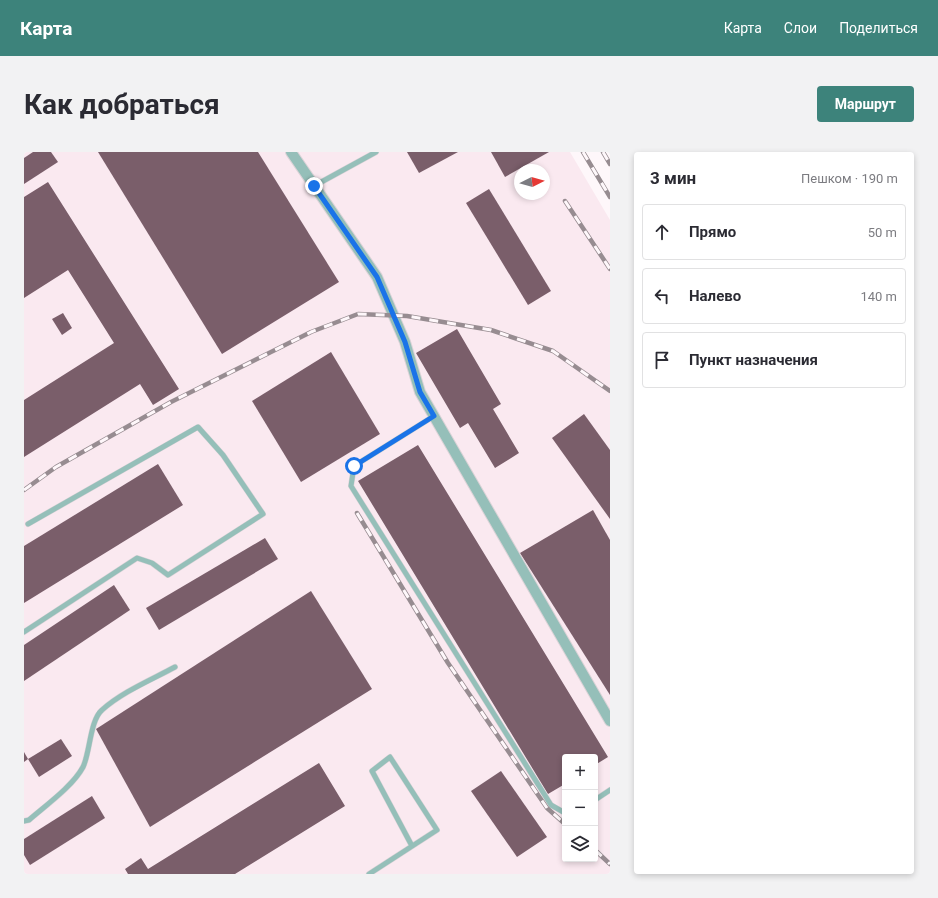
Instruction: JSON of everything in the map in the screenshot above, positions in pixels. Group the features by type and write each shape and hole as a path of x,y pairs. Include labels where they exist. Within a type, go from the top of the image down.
{"street":[{"path":"291,152 377,277 405,342 420,392 610,721"}],"lane":[{"path":"314,186 376,152"},
{"path":"434,416 354,466 351,486 551,805 562,811"},
{"path":"24,632 137,558 152,563 168,575 263,514 223,455 198,427 28,524"},
{"path":"24,821 29,820 68,786 83,768 90,737 101,711 129,692 176,667"},
{"path":"369,874 437,830 390,757 372,771 412,846"},
{"path":"598,798 610,790"}],"shaded area":[{"path":"24,152 570,152 610,220 610,874 24,874"}],"building":[{"path":"33,152 51,152 58,162 24,184 24,158"},
{"path":"98,152 258,152 339,282 222,354"},
{"path":"407,152 458,152 419,173"},
{"path":"491,152 549,152 528,164 514,164 514,172 505,177"},
{"path":"48,182 179,389 153,405 140,384 24,457 24,400 114,343 68,270 24,298 24,197"},
{"path":"489,189 551,291 528,305 466,203"},
{"path":"63,313 72,328 62,335 52,319"},
{"path":"457,329 501,404 493,409 519,453 495,468 468,423 460,428 416,353"},
{"path":"331,352 380,434 301,482 252,401"},
{"path":"584,414 610,450 610,519 552,438"},
{"path":"418,445 608,757 598,763 598,754 562,754 562,786 548,794 358,481"},
{"path":"158,464 183,505 24,603 24,546"},
{"path":"593,510 610,540 610,695 520,553"},
{"path":"265,538 278,559 159,630 146,608"},
{"path":"114,585 130,610 24,681 24,645"},
{"path":"311,591 372,689 150,827 96,729"},
{"path":"61,739 72,756 39,777 28,759"},
{"path":"24,752 28,759 24,762"},
{"path":"319,763 345,806 235,874 128,874 125,869 141,858 148,869"},
{"path":"501,771 547,837 517,857 471,791"},
{"path":"92,796 105,818 30,865 24,855 24,839"}],"railway":[{"path":"583,152 610,197"},
{"path":"603,152 610,164"},
{"path":"565,201 610,269"},
{"path":"24,490 56,467 171,402 311,332 358,314 407,316 491,330 553,351 610,391"},
{"path":"357,513 448,663 547,808 562,821"},
{"path":"598,853 610,864"}],"route":[{"path":"314,186 377,277 405,342 420,392 434,416 354,466"}]}
